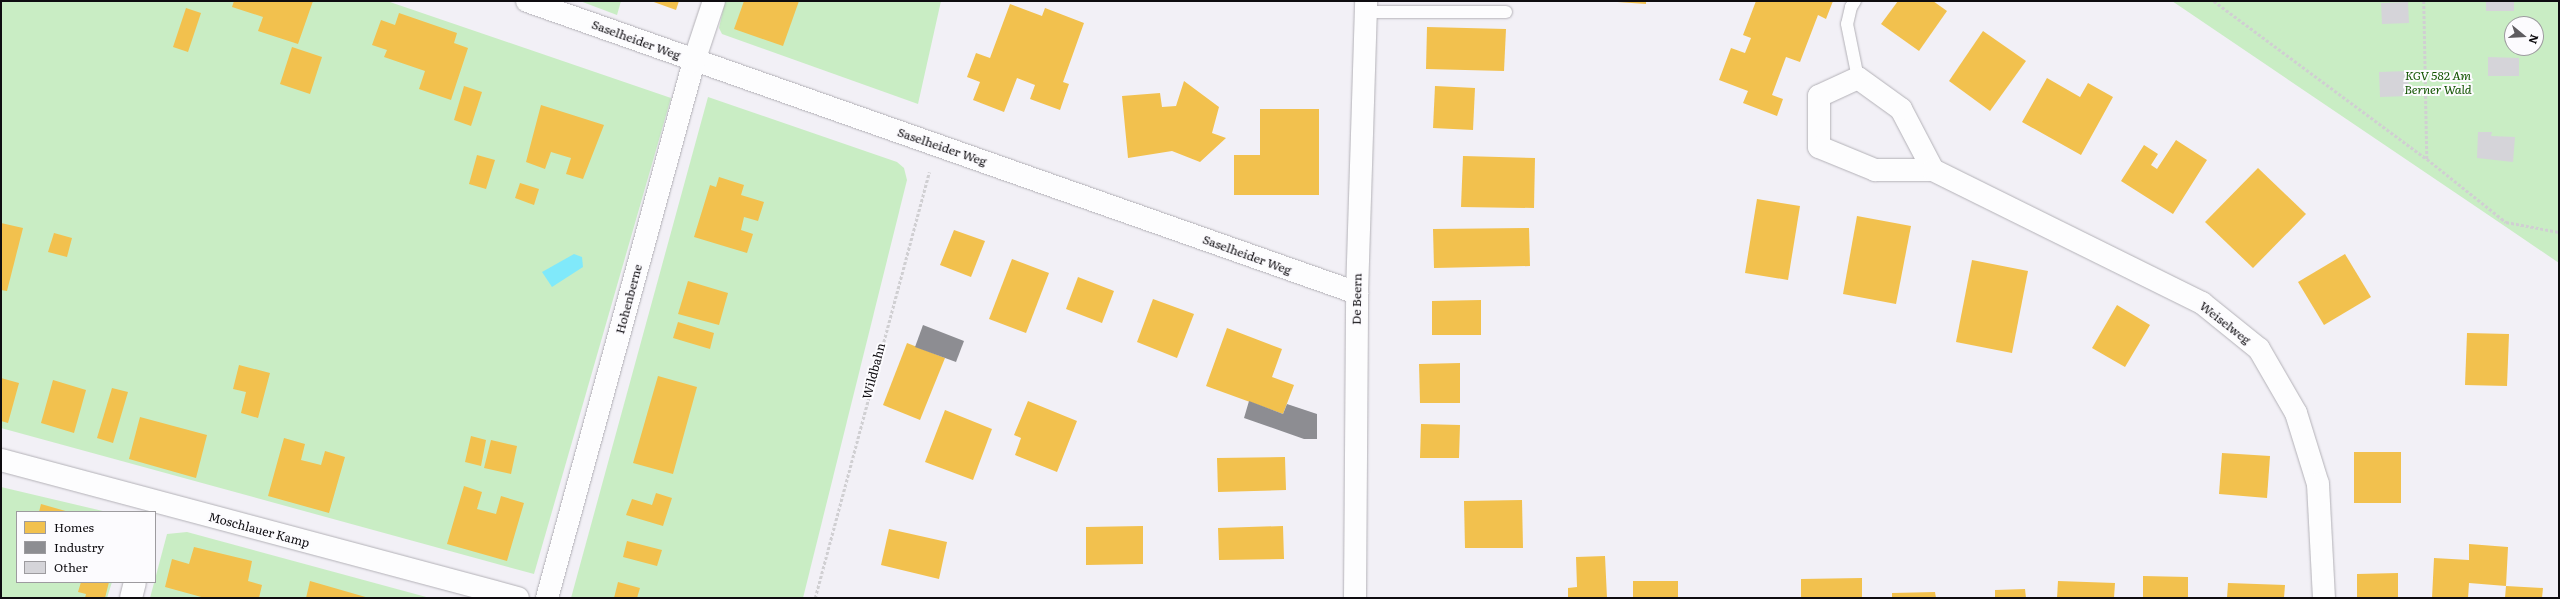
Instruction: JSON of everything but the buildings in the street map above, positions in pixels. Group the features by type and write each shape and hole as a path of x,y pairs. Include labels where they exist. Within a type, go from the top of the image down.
{"street":[{"name":"Saselheider Weg","path":"526,1 1357,294"},
{"name":"Hohenberne","path":"547,598 694,61 714,1"},
{"name":"De Beern","path":"1355,598 1357,294 1366,6"},
{"name":"Weiselweg","path":"1858,78 1819,96 1819,146 1875,170 1933,170 2202,303 2258,349 2296,413 2318,484 2324,598"},
{"path":"1858,78 1901,109 1933,170"},
{"name":"Moschlauer Kamp","path":"1,460 155,507 518,598"},
{"path":"131,598 135,583"}],"lane":[{"path":"1855,1 1851,7 1848,24 1858,78"},
{"path":"1366,6 1506,12"}],"path":[{"path":"2214,1 2427,159 2506,222 2559,232"},
{"path":"2424,1 2427,159"},
{"name":"Wildbahn","path":"815,598 937,145"}],"green space":[{"path":"1,1 387,1 671,98 534,574 1,428"},
{"path":"580,1 621,1 617,15"},
{"path":"725,1 941,1 918,104 722,34 719,28"},
{"name":"KGV 582 Am Berner Wald","path":"2172,1 2559,1 2559,263"},
{"path":"708,97 897,162 904,168 907,180 803,598 571,598"},
{"path":"1,487 103,511 16,511 16,583 112,583 107,598 1,598"},
{"path":"187,532 430,598 150,598 154,583 156,583 156,575 167,534"}],"water":[{"path":"574,254 582,257 583,267 552,287 542,272"}]}
